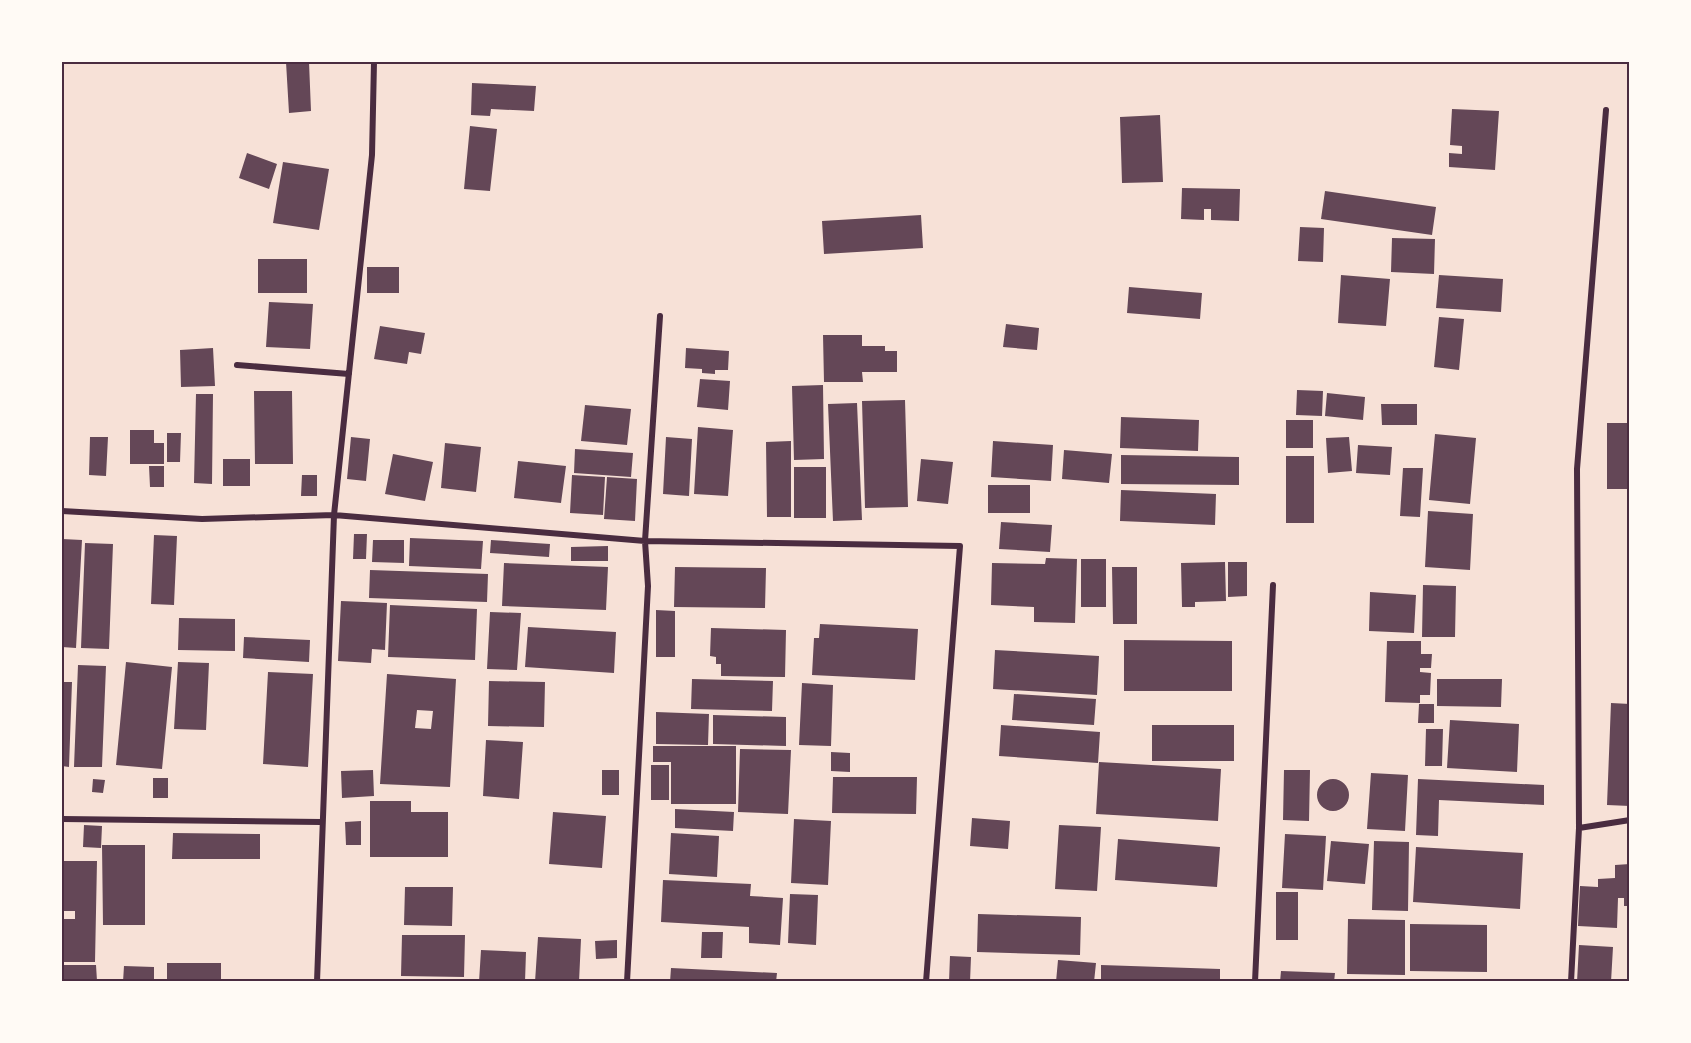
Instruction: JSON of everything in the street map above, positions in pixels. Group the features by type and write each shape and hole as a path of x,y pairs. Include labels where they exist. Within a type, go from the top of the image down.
{"street":[{"path":"317,981 334,514 372,155 374,62"},
{"path":"1571,981 1579,828 1577,469 1606,110"},
{"path":"627,981 648,586 645,541 660,316"},
{"path":"237,366 349,374"},
{"path":"62,511 202,519 334,514 645,541 960,546 926,981"},
{"path":"1255,981 1273,585"},
{"path":"62,819 321,822"},
{"path":"1579,828 1629,820"}],"building":[{"path":"286,62 309,62 311,111 289,113"},
{"path":"472,83 536,86 534,111 491,109 490,116 471,115"},
{"path":"1452,109 1499,111 1495,170 1449,167 1449,153 1462,154 1462,146 1450,145"},
{"path":"1160,115 1163,182 1122,183 1120,117"},
{"path":"470,126 497,129 490,191 464,189"},
{"path":"247,153 277,164 269,189 239,178"},
{"path":"283,162 329,169 319,230 273,223"},
{"path":"1182,188 1240,189 1239,221 1211,220 1211,209 1204,209 1204,220 1181,219"},
{"path":"1325,191 1436,207 1432,235 1321,219"},
{"path":"921,215 923,248 824,254 822,221"},
{"path":"1300,227 1324,228 1323,262 1298,261"},
{"path":"1392,238 1435,239 1434,274 1391,272"},
{"path":"258,259 307,259 307,293 258,293"},
{"path":"367,267 399,267 399,293 367,293"},
{"path":"1341,275 1390,279 1386,326 1338,323"},
{"path":"1439,275 1503,279 1501,312 1436,308"},
{"path":"1129,287 1202,293 1200,319 1127,313"},
{"path":"269,302 313,304 310,349 266,347"},
{"path":"1439,317 1464,319 1459,370 1434,367"},
{"path":"1006,324 1039,328 1037,350 1003,347"},
{"path":"380,326 425,333 421,354 409,352 407,364 374,359"},
{"path":"823,335 862,335 862,346 885,346 885,351 897,351 897,372 862,372 863,382 824,382"},
{"path":"213,348 215,386 181,387 180,350"},
{"path":"686,348 729,351 728,370 715,370 715,374 702,373 702,369 685,368"},
{"path":"700,379 730,381 728,410 697,407"},
{"path":"823,385 824,459 794,460 792,386"},
{"path":"1297,390 1323,391 1322,416 1296,415"},
{"path":"254,391 292,391 293,464 255,464"},
{"path":"1327,393 1365,397 1363,420 1325,416"},
{"path":"196,394 213,394 212,484 194,483"},
{"path":"905,400 908,507 865,508 862,401"},
{"path":"857,403 862,520 833,521 828,404"},
{"path":"1381,404 1417,404 1417,425 1382,425"},
{"path":"585,405 631,409 627,445 581,441"},
{"path":"1121,417 1199,420 1198,451 1120,448"},
{"path":"1286,420 1313,420 1313,448 1286,448"},
{"path":"1607,423 1630,423 1630,489 1607,489"},
{"path":"698,427 733,430 728,496 694,494"},
{"path":"130,430 154,430 154,443 164,443 164,464 130,464"},
{"path":"167,433 181,433 180,462 167,462"},
{"path":"1435,434 1476,438 1470,504 1429,500"},
{"path":"90,437 108,437 106,476 89,475"},
{"path":"351,437 370,439 366,481 347,479"},
{"path":"666,437 692,439 689,496 663,494"},
{"path":"1349,437 1352,471 1328,473 1326,438"},
{"path":"791,441 791,517 767,517 766,442"},
{"path":"993,441 1053,445 1051,481 991,477"},
{"path":"445,443 481,447 476,492 441,488"},
{"path":"1358,445 1392,447 1390,475 1356,473"},
{"path":"575,449 633,453 631,477 574,473"},
{"path":"1064,450 1112,454 1109,483 1062,479"},
{"path":"393,454 433,462 425,501 385,494"},
{"path":"1121,455 1239,457 1239,485 1121,484"},
{"path":"1286,456 1314,456 1314,523 1286,523"},
{"path":"223,459 250,459 250,486 223,486"},
{"path":"921,459 953,462 948,504 917,501"},
{"path":"518,461 566,466 561,503 514,498"},
{"path":"149,466 164,466 164,487 150,487"},
{"path":"794,467 826,467 826,518 794,518"},
{"path":"1403,468 1423,468 1420,517 1400,516"},
{"path":"302,475 317,475 317,496 301,496"},
{"path":"572,475 605,477 603,515 570,513"},
{"path":"607,477 637,479 635,521 604,519"},
{"path":"988,485 1030,485 1030,513 988,513"},
{"path":"1121,490 1216,494 1215,525 1120,521"},
{"path":"1428,511 1473,514 1470,570 1425,567"},
{"path":"1001,522 1052,525 1050,552 999,549"},
{"path":"354,534 367,534 366,559 353,559"},
{"path":"154,535 177,536 174,605 151,604"},
{"path":"410,538 483,541 481,569 409,566"},
{"path":"62,539 82,540 76,648 62,647"},
{"path":"373,540 404,540 404,563 372,562"},
{"path":"491,540 550,544 549,557 490,553"},
{"path":"85,543 113,544 109,649 81,648"},
{"path":"608,546 608,561 571,561 571,547"},
{"path":"1046,558 1077,559 1075,623 1034,622 1034,607 991,605 992,563 1045,564"},
{"path":"1081,559 1106,559 1106,607 1081,607"},
{"path":"1225,562 1226,601 1195,602 1195,607 1182,607 1181,563"},
{"path":"1228,562 1247,562 1247,596 1228,597"},
{"path":"504,563 608,567 606,610 502,606"},
{"path":"675,567 766,568 765,608 674,607"},
{"path":"1112,567 1137,567 1137,624 1113,624"},
{"path":"370,570 488,574 487,602 369,598"},
{"path":"1423,585 1456,586 1455,637 1422,637"},
{"path":"1370,592 1416,595 1414,633 1369,631"},
{"path":"341,601 387,603 385,650 372,649 371,663 338,661"},
{"path":"390,605 477,609 475,660 388,657"},
{"path":"656,610 675,611 675,657 656,657"},
{"path":"490,612 521,613 517,670 487,669"},
{"path":"179,618 235,619 235,651 178,650"},
{"path":"820,624 918,629 915,680 812,675 814,638 819,638"},
{"path":"528,627 616,632 614,673 525,667"},
{"path":"711,628 786,630 785,677 721,676 721,664 716,664 716,657 710,656"},
{"path":"244,637 310,640 309,662 243,658"},
{"path":"1124,640 1232,641 1232,691 1124,691"},
{"path":"1387,641 1421,641 1421,654 1432,654 1431,668 1420,668 1420,672 1431,673 1430,695 1420,695 1420,703 1385,702"},
{"path":"995,650 1099,656 1097,695 993,689"},
{"path":"126,662 172,667 162,769 116,765"},
{"path":"178,662 209,663 206,730 174,729"},
{"path":"78,665 106,666 102,767 74,767"},
{"path":"268,672 313,674 308,767 263,764"},
{"path":"387,674 456,679 450,787 380,784","holes":["417,710 433,711 431,729 415,728"]},
{"path":"692,679 773,681 772,711 691,709"},
{"path":"1437,679 1502,679 1501,707 1437,706"},
{"path":"489,681 545,682 544,727 488,726"},
{"path":"62,682 72,682 69,767 62,766"},
{"path":"802,683 833,685 831,746 799,745"},
{"path":"1014,694 1096,699 1094,725 1012,720"},
{"path":"1611,703 1630,704 1630,806 1607,805"},
{"path":"1419,704 1434,704 1434,723 1418,723"},
{"path":"656,712 709,714 708,745 656,744"},
{"path":"713,715 786,717 786,746 713,744"},
{"path":"1450,720 1519,724 1517,772 1447,768"},
{"path":"1001,725 1100,732 1098,763 999,756"},
{"path":"1152,725 1234,725 1234,761 1152,761"},
{"path":"1426,729 1443,729 1442,766 1425,766"},
{"path":"486,740 523,742 519,799 483,796"},
{"path":"653,746 736,746 736,804 671,804 671,762 653,762"},
{"path":"740,749 791,750 788,814 738,812"},
{"path":"831,752 850,753 850,772 831,771"},
{"path":"1099,762 1221,769 1218,821 1096,814"},
{"path":"651,765 669,765 669,800 651,800"},
{"path":"373,770 374,796 342,798 341,771"},
{"path":"602,770 619,770 619,795 602,795"},
{"path":"1284,770 1310,770 1309,821 1283,820"},
{"path":"1371,773 1408,775 1405,831 1367,829"},
{"path":"833,777 917,777 916,814 832,813"},
{"path":"153,778 168,778 168,798 153,798"},
{"path":"93,779 105,780 103,793 92,792"},
{"path":"1333,779 1344,784 1349,795 1344,806 1333,811 1322,806 1317,795 1322,784"},
{"path":"1418,779 1544,785 1544,805 1439,800 1438,836 1416,835"},
{"path":"370,801 411,801 411,812 448,812 448,857 370,857"},
{"path":"675,809 734,812 733,831 675,828"},
{"path":"553,812 606,816 602,868 549,864"},
{"path":"972,818 1010,821 1008,849 970,846"},
{"path":"794,819 831,821 828,885 791,883"},
{"path":"361,821 361,845 346,845 345,822"},
{"path":"84,825 102,826 101,848 83,847"},
{"path":"1059,825 1101,827 1097,891 1055,889"},
{"path":"173,833 260,834 260,859 172,859"},
{"path":"671,833 719,836 717,877 669,874"},
{"path":"1285,834 1326,836 1323,890 1282,888"},
{"path":"1118,839 1220,847 1217,887 1115,880"},
{"path":"1331,841 1369,844 1365,884 1327,881"},
{"path":"1374,841 1409,842 1408,911 1372,910"},
{"path":"102,845 145,845 145,925 103,925"},
{"path":"1416,847 1523,853 1520,909 1413,902"},
{"path":"62,861 97,861 95,962 62,962 62,919 75,919 75,911 62,911"},
{"path":"1630,864 1630,906 1624,906 1624,898 1618,898 1617,928 1578,926 1580,886 1598,887 1598,879 1615,878 1615,865"},
{"path":"663,880 751,884 750,896 783,898 780,945 749,943 749,927 661,922"},
{"path":"405,887 453,887 452,926 404,925"},
{"path":"1276,892 1298,892 1298,940 1276,940"},
{"path":"790,894 818,895 816,945 788,943"},
{"path":"978,914 1081,917 1080,955 977,952"},
{"path":"1348,919 1405,920 1405,975 1347,974"},
{"path":"1410,924 1487,925 1487,972 1410,971"},
{"path":"702,932 723,932 722,958 701,958"},
{"path":"402,935 465,935 464,977 401,976"},
{"path":"538,937 581,939 579,982 535,982"},
{"path":"617,940 617,958 596,959 595,941"},
{"path":"1579,945 1613,947 1611,982 1577,982"},
{"path":"481,950 526,952 525,982 479,982"},
{"path":"950,956 971,957 970,982 949,982"},
{"path":"1058,960 1096,963 1094,982 1056,982"},
{"path":"167,963 221,963 221,982 167,982"},
{"path":"62,965 96,965 97,981 62,982"},
{"path":"1101,965 1220,969 1220,982 1101,982"},
{"path":"124,966 154,967 154,982 123,982"},
{"path":"671,968 777,973 776,982 670,982"},
{"path":"1281,971 1335,973 1334,982 1280,982"}]}
